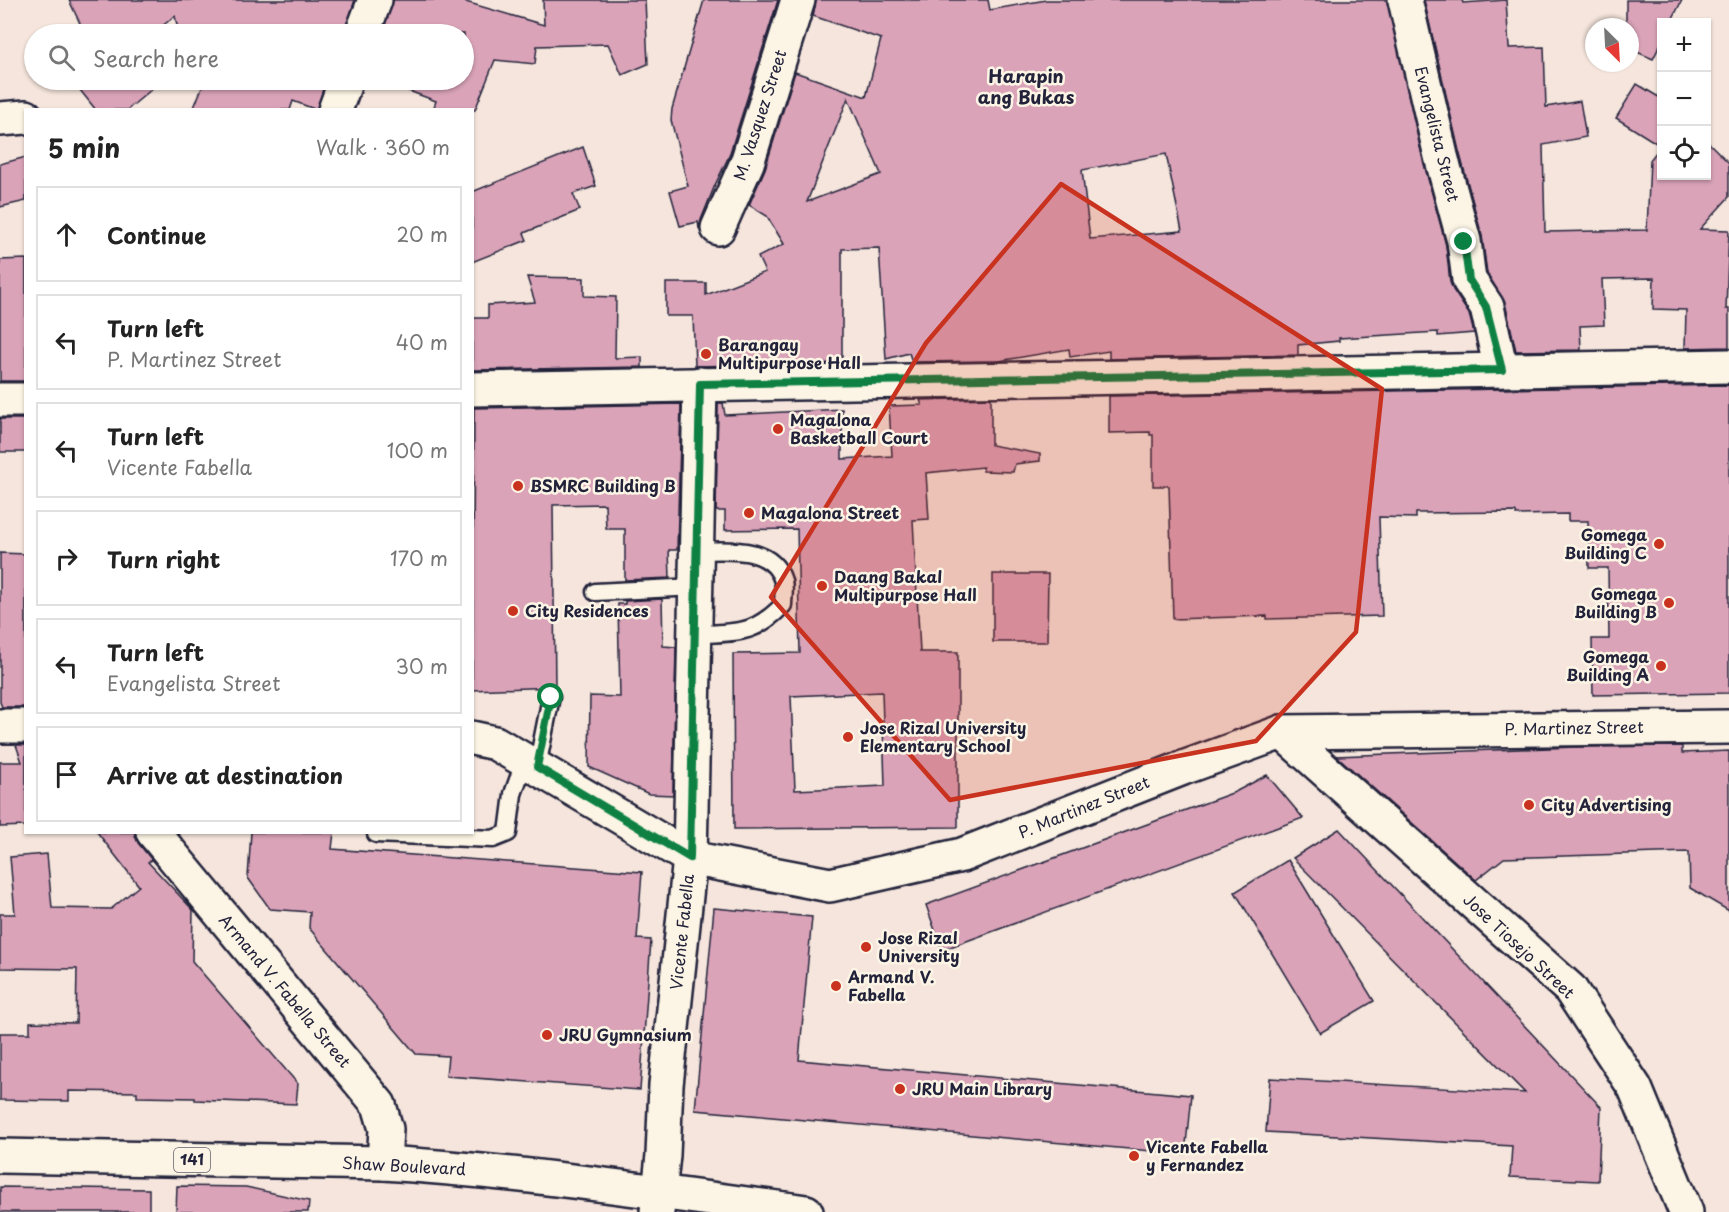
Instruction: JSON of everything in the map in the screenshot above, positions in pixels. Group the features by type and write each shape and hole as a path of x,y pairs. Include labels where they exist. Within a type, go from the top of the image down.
{"street":[{"path":"366,24 375,0"},
{"name":"M. Vasquez Street","path":"718,228 747,163 798,0"},
{"name":"Evangelista Street","path":"1405,0 1441,156 1464,242 1469,280 1486,307 1502,370"},
{"path":"336,108 342,90"},
{"path":"0,119 24,117"},
{"path":"474,389 1729,366"},
{"name":"Vicente Fabella","path":"658,1202 666,1085 690,858 700,384"},
{"path":"0,400 24,400"},
{"path":"0,726 24,726"},
{"name":"P. Martinez Street","path":"474,738 495,742 690,858 830,885 962,855 1183,768 1282,732 1729,727"},
{"name":"Jose Tiosejo Street","path":"1282,732 1570,989 1635,1088 1686,1212"},
{"name":"Armand V. Fabella Street","path":"155,834 379,1105 386,1129 384,1163"},
{"name":"Shaw Boulevard","path":"0,1156 384,1163 545,1178 658,1202 806,1212"}],"lane":[{"path":"694,635 750,630 769,619 783,605 784,582 774,565 755,552 696,551"},
{"path":"595,592 696,587"},
{"path":"376,834 493,839 508,833 513,794 531,764 551,697"}],"highlighted area":[{"path":"1061,184 1382,389 1356,632 1256,741 950,800 771,597 926,343"}],"building":[{"path":"69,0 355,0 347,24 177,24 175,16 165,24 80,24"},
{"path":"393,0 459,0 544,25 543,0 645,0 648,64 622,75 608,44 537,46 535,64 495,60 475,110 474,108 434,108 436,101 406,90 474,90 474,24 385,24"},
{"path":"704,0 778,0 729,156 715,185 699,229 698,222 680,226 670,191 688,186 671,120 672,109"},
{"path":"816,0 988,0 990,10 1046,0 1387,0 1423,160 1446,245 1450,282 1469,314 1474,333 1438,336 1438,332 1339,338 1339,341 1298,345 1298,355 1109,359 1109,351 1070,357 1069,349 999,361 912,362 909,353 886,359 879,248 842,249 842,363 695,366 693,316 666,316 666,283 706,283 706,295 765,272 758,257 784,244 767,216 749,205 765,169 795,72 866,97 881,39 813,16","holes":["848,98 881,174 807,202","1166,154 1182,231 1090,239 1082,170"]},
{"path":"1424,0 1462,0 1463,3 1506,0 1509,48 1544,47 1546,107 1580,101 1586,137 1543,145 1545,232 1647,230 1650,160 1657,151 1657,180 1711,180 1711,145 1729,163 1729,197 1700,229 1729,230 1726,309 1729,309 1729,347 1685,348 1686,310 1653,309 1654,278 1602,279 1604,325 1580,326 1581,350 1516,351 1505,303 1487,273 1482,236 1459,151"},
{"path":"1626,0 1682,0 1673,18 1657,18 1657,51 1653,59 1639,53 1639,18 1626,18"},
{"path":"1637,84 1657,96 1657,144 1616,118"},
{"path":"80,90 151,90 129,108 94,108"},
{"path":"201,90 323,90 318,108 293,101 291,108 194,108"},
{"path":"583,147 596,186 573,194 580,210 524,233 527,240 474,261 474,191"},
{"path":"24,158 24,201 0,207 0,164"},
{"path":"24,259 24,381 0,381 0,260"},
{"path":"527,277 584,278 584,296 616,297 615,358 642,357 642,367 474,370 474,318 488,318 488,305 535,302"},
{"path":"1729,385 1729,693 1593,695 1592,639 1609,639 1608,568 1589,568 1588,521 1568,521 1568,514 1416,513 1416,518 1379,517 1382,616 1173,619 1169,486 1153,486 1153,435 1150,435 1150,432 1109,433 1109,396"},
{"path":"991,398 991,445 1040,454 1040,461 1015,464 1013,472 983,471 983,467 926,473 929,519 913,520 920,652 958,652 958,827 734,829 733,654 800,653 797,529 725,530 725,511 716,511 718,403 723,403 725,415 842,409 842,459 892,456 889,406 922,405 920,400","holes":["882,692 885,786 795,790 791,696"]},
{"path":"681,404 677,550 669,550 670,578 625,580 625,529 606,529 605,504 553,505 555,687 474,690 474,408"},
{"path":"0,419 24,419 24,452 0,452"},
{"path":"0,553 24,554 24,707 2,707 0,702"},
{"path":"993,574 1048,574 1047,642 993,642"},
{"path":"662,599 663,646 676,647 673,795 649,794 589,767 590,696 620,697 618,604 625,604 625,601"},
{"path":"16,745 24,745 24,826 0,827 0,762 22,762"},
{"name":"City Advertising","path":"1682,746 1682,753 1729,751 1729,911 1690,888 1689,852 1504,858 1476,880 1337,756 1576,747"},
{"path":"1267,775 1303,818 942,950 926,905 1235,792"},
{"path":"1339,829 1601,1107 1598,1181 1510,1177 1512,1146 1266,1132 1270,1078 1525,1093 1293,858"},
{"path":"99,834 136,834 138,843 152,860 148,862 193,910 192,961 298,1084 296,1104 137,1097 137,1092 69,1091 69,1101 0,1100 0,1033 30,1033 30,1022 76,1023 77,969 0,968 0,914 15,914 10,857 47,854 52,908 111,909 139,886"},
{"path":"251,834 334,834 332,849 642,872 637,939 651,940 640,1090 446,1076 448,1056 416,1054 309,928 310,912 270,909 248,878"},
{"path":"1288,860 1374,1001 1320,1033 1235,892"},
{"path":"714,908 812,917 799,1060 1191,1095 1185,1154 695,1110"},
{"path":"177,1186 246,1187 309,1201 308,1212 176,1212"},
{"path":"0,1187 149,1189 149,1212 0,1212"}],"place":[{"name":"Barangay Multipurpose Hall","path":"706,354"},
{"name":"Magalona Basketball Court","path":"778,429"},
{"name":"BSMRC Building B","path":"518,486"},
{"name":"Magalona Street","path":"749,513"},
{"name":"Gomega Building C","path":"1659,544"},
{"name":"Daang Bakal Multipurpose Hall","path":"822,586"},
{"name":"Gomega Building B","path":"1669,603"},
{"name":"City Residences","path":"513,611"},
{"name":"Gomega Building A","path":"1661,666"},
{"name":"Jose Rizal University Elementary School","path":"848,737"},
{"name":"City Advertising","path":"1529,805"},
{"name":"Jose Rizal University","path":"866,947"},
{"name":"Armand V. Fabella","path":"836,986"},
{"name":"JRU Gymnasium","path":"547,1035"},
{"name":"JRU Main Library","path":"900,1089"},
{"name":"Vicente Fabella y Fernandez","path":"1134,1156"}],"district":[{"name":"Harapin ang Bukas","path":"1026,88"}],"route":[{"path":"551,697 537,767 690,858 700,384 1502,370 1486,307 1469,280 1464,242"}]}
